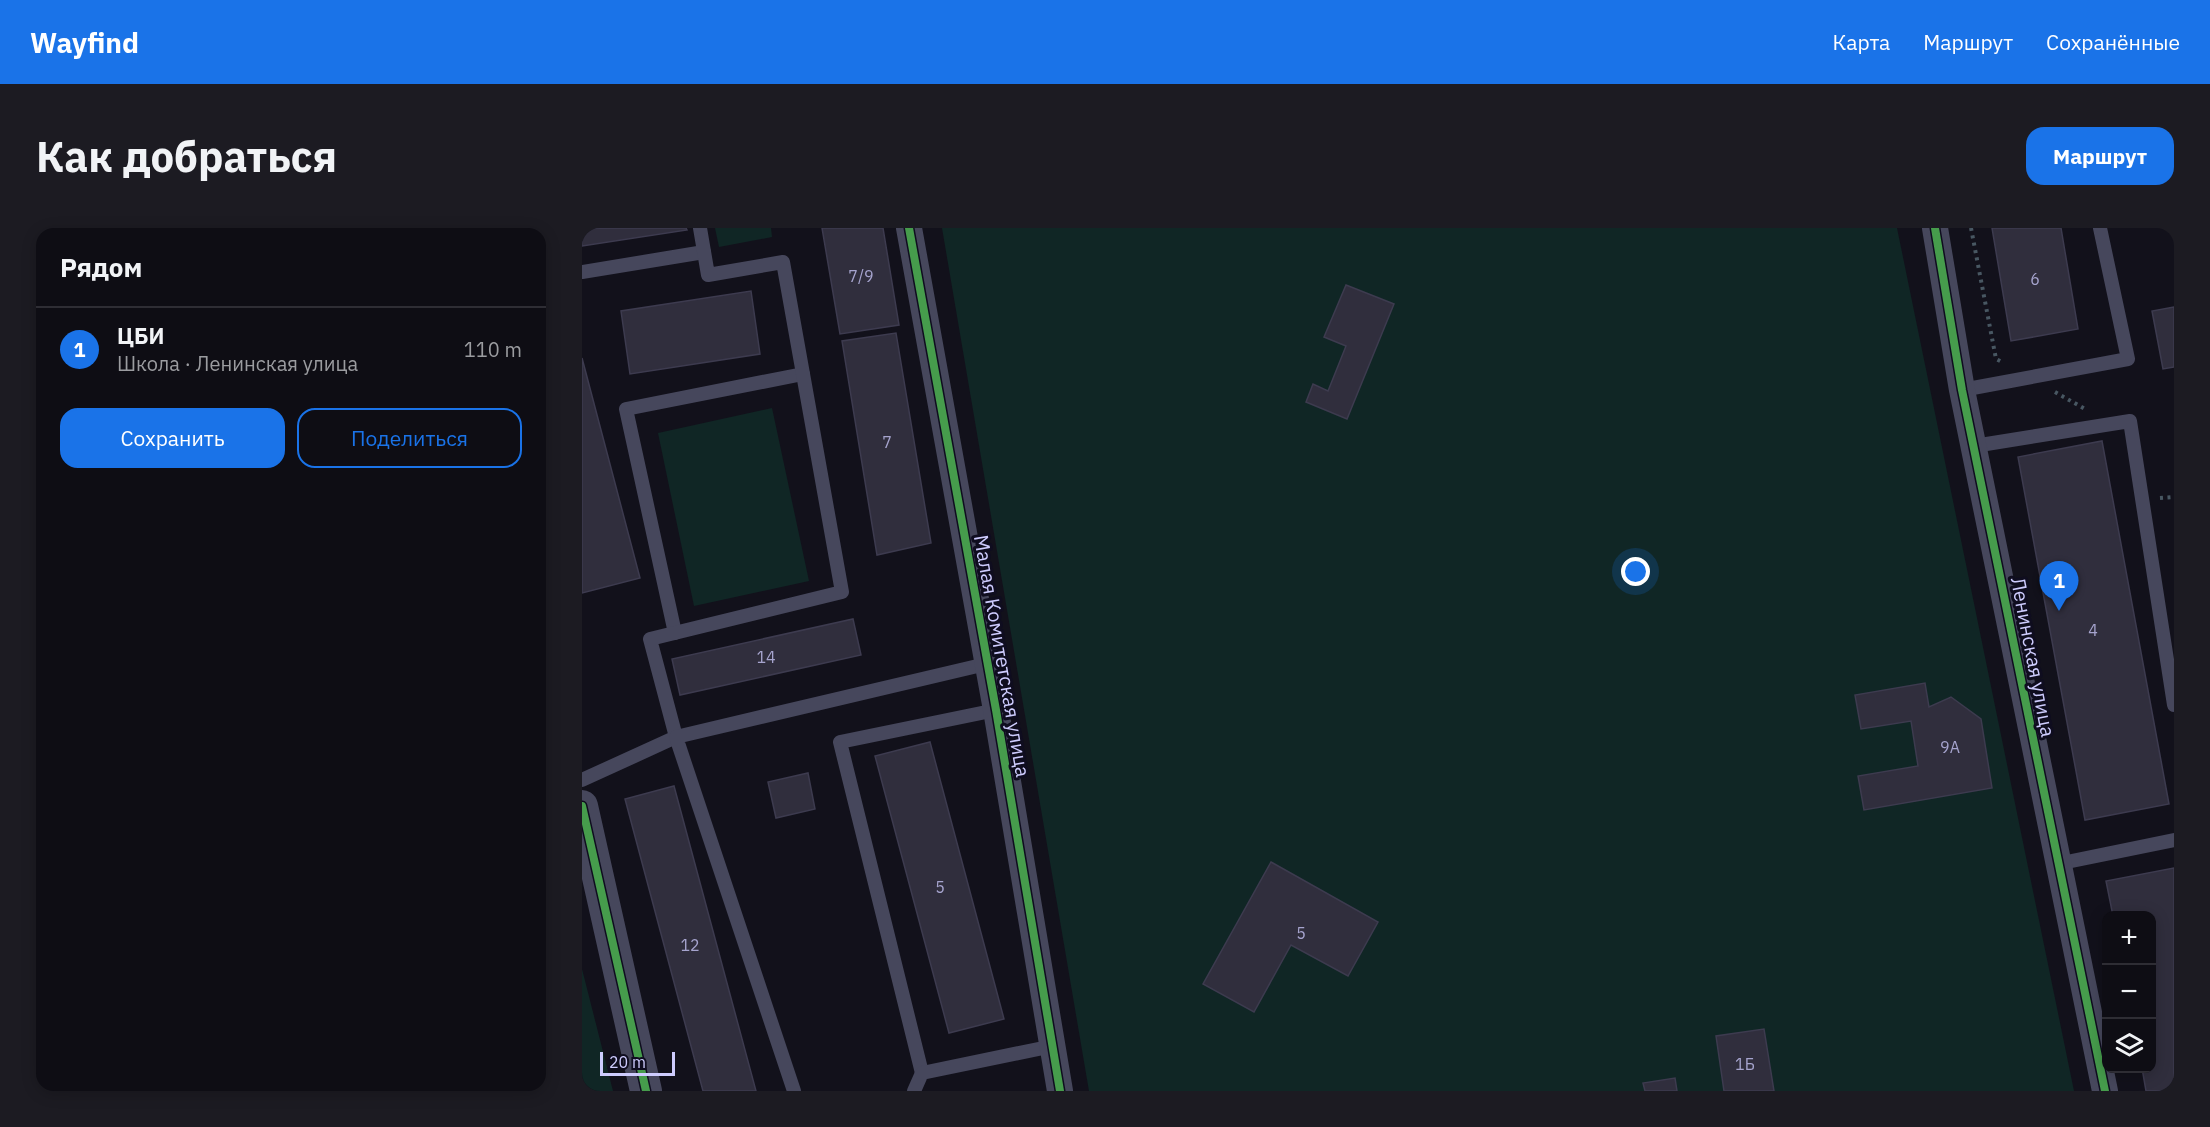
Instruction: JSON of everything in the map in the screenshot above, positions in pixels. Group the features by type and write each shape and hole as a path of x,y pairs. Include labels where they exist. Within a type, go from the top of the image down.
{"street":[{"name":"Малая Комитетская улица","path":"909,228 996,710 1060,1091"},
{"name":"Ленинская улица","path":"1935,228 1962,390 2105,1091"},
{"path":"582,806 646,1091"}],"lane":[{"path":"700,228 708,275 783,262 842,592 650,639 676,737 794,1091"},
{"path":"1962,390 2128,359 2100,228"},
{"path":"582,272 704,252"},
{"path":"675,633 626,409 803,374"},
{"path":"1974,446 2130,421 2174,705"},
{"path":"582,780 676,737 986,664"},
{"path":"914,1091 922,1073 840,742 996,710"},
{"path":"2057,864 2174,840"},
{"path":"922,1073 1053,1046"}],"path":[{"path":"2155,498 2174,497"}],"green space":[{"path":"715,228 771,228 772,237 719,247"},
{"path":"942,228 1897,228 2074,1091 1089,1091"},
{"path":"772,408 809,581 694,606 658,433"},
{"path":"582,969 613,1091 582,1091"}],"building":[{"path":"582,228 686,228 687,230 582,246"},
{"path":"822,228 883,228 899,325 840,334"},
{"path":"1992,228 2061,228 2078,329 2011,341"},
{"path":"1346,285 1394,304 1347,419 1306,402 1313,384 1328,391 1346,346 1324,337"},
{"path":"751,291 760,354 630,374 621,311"},
{"path":"2174,307 2174,367 2163,369 2152,311"},
{"path":"896,333 931,543 877,555 842,341"},
{"path":"582,358 640,578 582,593"},
{"path":"2102,441 2169,804 2085,820 2018,457"},
{"path":"853,619 861,655 680,695 672,659"},
{"path":"1925,683 1929,707 1951,697 1981,719 1992,788 1864,810 1858,776 1918,766 1911,721 1861,729 1855,695"},
{"path":"930,742 1004,1019 949,1033 875,756"},
{"path":"808,773 815,809 776,818 768,782"},
{"path":"674,786 756,1091 703,1091 625,799"},
{"path":"1271,862 1378,922 1348,976 1291,945 1254,1012 1203,984"},
{"path":"2174,868 2174,1091 2146,1091 2143,1073 2156,1073 2156,911 2112,911 2106,881"},
{"path":"1764,1029 1774,1091 1724,1091 1716,1036"},
{"path":"1675,1078 1677,1091 1645,1091 1643,1083"}],"cycle path":[{"path":"909,228 996,710 1060,1091"},
{"path":"1935,228 1962,390 2105,1091"},
{"path":"582,806 646,1091"}],"place":[{"name":"ЦБИ","path":"2059,611"}]}
